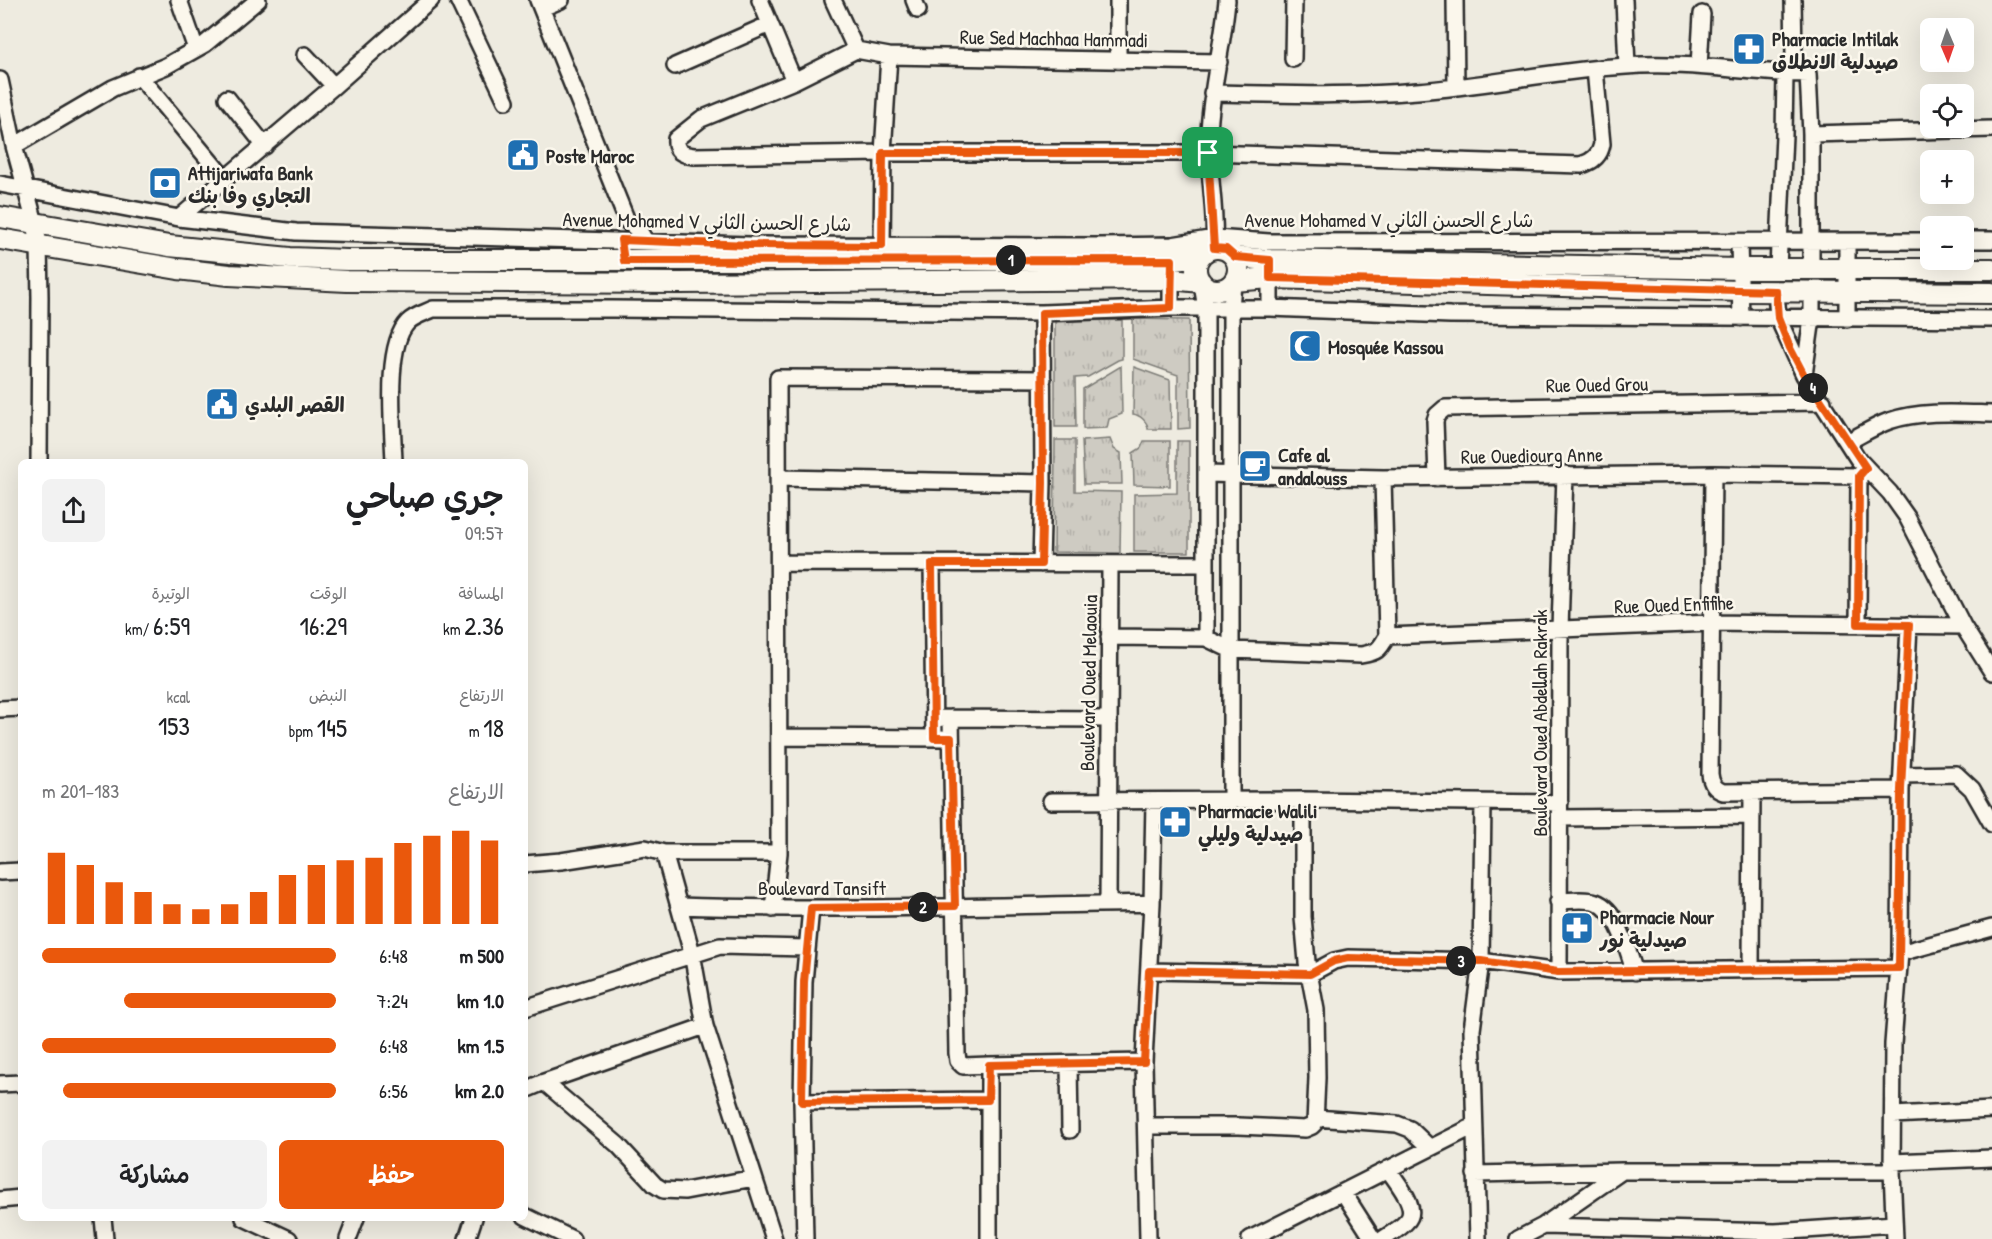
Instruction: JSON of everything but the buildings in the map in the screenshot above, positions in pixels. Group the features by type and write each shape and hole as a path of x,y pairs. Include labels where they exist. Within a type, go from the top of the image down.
{"main road":[{"path":"0,217 169,246 290,258 624,261 650,251 1172,261 1208,288 1221,290 1269,260 1740,269 1992,269"},
{"path":"0,239 178,269 287,279 370,282 648,283 1172,261 1210,247 1226,249 1235,257 1239,269 1234,282"},
{"path":"1201,283 1196,269 1210,247"},
{"path":"1235,257 1741,291 1992,292"}],"street":[{"path":"179,0 196,48"},
{"path":"14,146 113,88 166,66 220,32 258,0"},
{"path":"179,218 265,146 431,0"},
{"path":"458,0 507,100"},
{"path":"561,0 540,4 627,221 640,232 650,251"},
{"path":"759,0 794,81"},
{"path":"833,0 856,50 794,81 701,119 675,139 675,146 679,152 686,156 883,153 1208,153 1581,165 1598,156 1602,144 1595,69"},
{"path":"1118,0 1118,61"},
{"path":"1210,247 1208,153 1212,93 1224,32 1227,0"},
{"path":"1293,58 1294,0"},
{"path":"1455,0 1456,87"},
{"path":"1624,0 1627,66"},
{"path":"1778,268 1785,74 1794,55 1793,0"},
{"path":"1699,66 1702,14"},
{"path":"675,66 770,24"},
{"name":"Rue Sed Machhaa Hammadi","path":"856,50 889,56 1219,62"},
{"path":"305,55 334,86"},
{"path":"1794,55 1808,74 1811,134 1811,268"},
{"path":"882,246 883,153 889,56"},
{"path":"1212,93 1362,95 1456,87 1627,66 1699,66 1808,74"},
{"path":"139,76 225,179"},
{"path":"0,80 39,245 39,459"},
{"path":"227,98 265,146"},
{"path":"1811,134 1992,129"},
{"name":"Avenue Mohamed V شارع الحسن الثاني","path":"0,184 179,218 296,232 621,240 650,251 750,245 882,246 1172,261"},
{"path":"624,261 621,240 627,221"},
{"name":"Avenue Mohamed V شارع الحسن الثاني","path":"1210,247 1269,260 1598,240 1920,241"},
{"path":"1974,240 1992,240"},
{"path":"1739,242 1741,318"},
{"path":"1847,242 1847,319"},
{"path":"1269,260 1270,308"},
{"path":"1171,308 1172,261"},
{"path":"612,282 612,309"},
{"path":"1231,801 1231,309 1234,282"},
{"path":"648,283 649,309"},
{"path":"1201,283 1206,309 1206,638"},
{"path":"1776,291 1778,318 1804,375 1823,402 1863,472 1890,493 1907,517 1964,626 1992,672"},
{"path":"1804,375 1812,318 1812,292"},
{"path":"394,459 392,382 397,342 409,321 433,309 1042,313 1171,308 1270,308 1450,315 1992,320"},
{"path":"1041,564 1042,313"},
{"path":"772,909 779,853 778,378 1043,379"},
{"name":"Rue Oued Grou","path":"1437,478 1435,422 1437,415 1445,408 1823,402"},
{"path":"1847,442 1888,421 1903,417 1946,413 1992,414"},
{"path":"1858,624 1863,472"},
{"name":"Rue Ouediourg Anne","path":"1206,474 1437,478 1564,474 1863,472"},
{"name":"Boulevard Oued Abdellah Rakrak","path":"1558,972 1560,629 1564,474"},
{"path":"1713,474 1711,778 1717,790 1752,792 1901,783 1956,774 1972,789 1992,824"},
{"path":"780,478 1043,483"},
{"path":"1109,637 1206,638 1231,650 1361,655 1380,649 1387,636 1383,478"},
{"path":"779,563 1110,566 1206,564"},
{"path":"932,564 934,738"},
{"name":"Boulevard Oued Melaouia","path":"1108,904 1110,566"},
{"name":"Rue Oued Enfifihe","path":"1387,636 1712,623 1964,626"},
{"path":"1543,1226 1775,1232 1894,1231 1893,1044 1900,960 1901,783 1909,625"},
{"path":"0,709 18,708"},
{"path":"934,718 1108,719"},
{"path":"951,718 958,1061 960,1065 966,1067 1144,1062"},
{"path":"779,737 951,738"},
{"path":"1751,969 1752,792"},
{"path":"1051,801 1303,800 1483,803 1560,810 1752,816"},
{"path":"1146,1126 1305,1129 1312,1126 1316,1118 1316,1011 1303,917 1303,800"},
{"path":"1149,1239 1144,1062 1152,903 1154,801"},
{"path":"1478,1239 1472,1030 1481,961 1483,803"},
{"path":"528,864 645,848 664,853 779,853"},
{"path":"664,853 692,954 705,1026 774,1239"},
{"path":"0,872 18,871"},
{"path":"1558,902 1587,900 1609,909 1624,940 1635,972"},
{"name":"Boulevard Tansift","path":"679,906 772,909 1152,903"},
{"path":"805,1239 802,1102 806,948 811,908"},
{"path":"1149,971 1310,974 1334,961 1348,958 1481,961 1558,972 1751,969 1900,960 1992,928"},
{"path":"528,1007 720,946 806,948"},
{"path":"528,1089 705,1026"},
{"path":"1069,1064 1070,1131"},
{"path":"989,1065 989,1239"},
{"path":"544,1082 618,1145 655,1185 663,1190 685,1191 754,1178"},
{"path":"0,1084 18,1083"},
{"path":"802,1102 988,1100"},
{"path":"1893,1115 1992,1110"},
{"path":"1316,1118 1397,1124 1410,1129 1430,1148"},
{"path":"1250,1239 1474,1126"},
{"path":"1475,1174 1892,1167 1992,1158"},
{"path":"1383,1239 1407,1222 1412,1215 1411,1205 1388,1169"},
{"path":"1518,1239 1543,1226 1622,1171"},
{"path":"1343,1192 1373,1239"},
{"path":"0,1200 18,1198"},
{"path":"528,1217 572,1239"},
{"path":"103,1221 105,1239"},
{"path":"250,1221 288,1239"},
{"path":"348,1239 355,1221"},
{"path":"467,1239 473,1221"}],"green space":[{"path":"1133,319 1189,320 1190,428 1178,429 1178,375 1133,359"},
{"path":"1122,320 1122,359 1088,377 1075,378 1076,427 1055,427 1055,321"},
{"path":"1121,366 1122,414 1109,419 1107,428 1083,429 1083,389"},
{"path":"1134,367 1170,380 1171,429 1148,429 1143,419 1133,414"},
{"path":"1110,439 1114,449 1121,453 1122,484 1084,484 1082,441"},
{"path":"1055,440 1075,440 1075,491 1121,492 1120,553 1054,552"},
{"path":"1144,441 1170,441 1170,486 1134,485 1133,453 1141,448"},
{"path":"1177,441 1189,441 1189,552 1134,552 1134,494 1177,493"}],"place":[{"name":"Pharmacie Intilak صيدلية الانطلاق","path":"1749,49"},
{"name":"Poste Maroc","path":"523,155"},
{"name":"Attijariwafa Bank التجاري وفا بنك","path":"165,183"},
{"name":"Mosquée Kassou","path":"1305,346"},
{"name":"القصر البلدي","path":"222,404"},
{"name":"Cafe al andalouss","path":"1255,466"},
{"name":"Pharmacie Walili صيدلية وليلي","path":"1175,822"},
{"name":"Pharmacie Nour صيدلية نور","path":"1577,928"}],"route":[{"path":"883,153 1208,153 1214,248 1226,249 1235,257 1270,260 1270,278 1776,291 1778,318 1790,348 1804,375 1866,468 1859,476 1858,624 1909,625 1901,790 1899,968 1558,972 1481,961 1348,958 1334,961 1310,974 1149,971 1144,1062 989,1065 988,1100 802,1102 804,982 811,908 879,909 955,906 951,738 934,738 932,564 1041,564 1042,313 1171,308 1172,260 624,261 621,240 750,245 882,246 883,153"}]}
